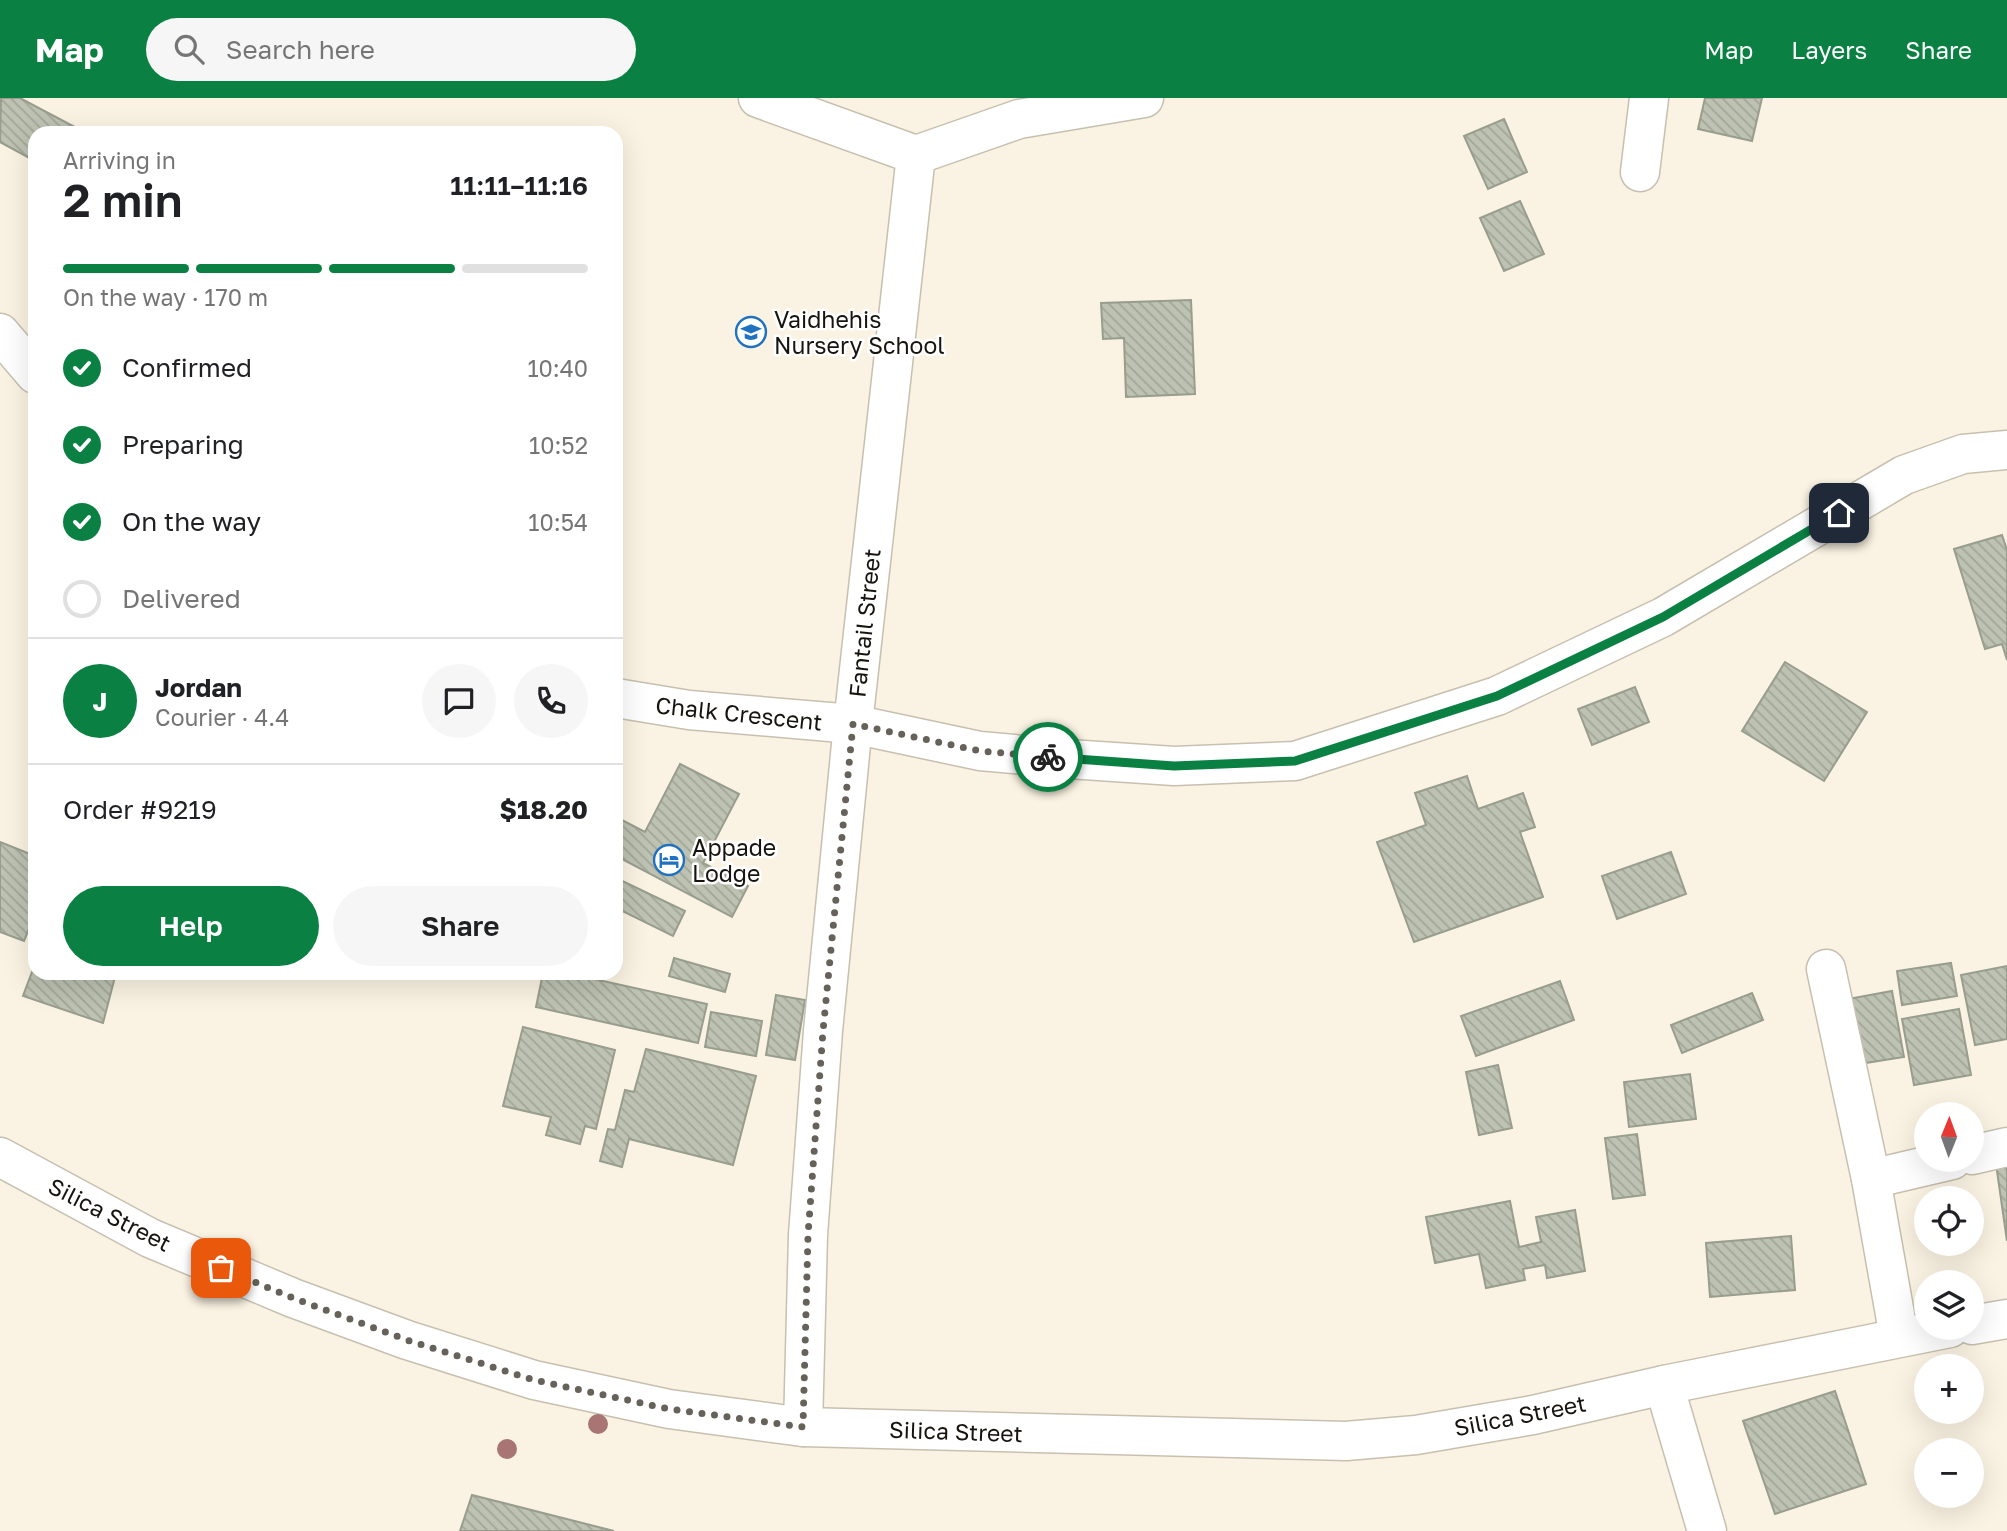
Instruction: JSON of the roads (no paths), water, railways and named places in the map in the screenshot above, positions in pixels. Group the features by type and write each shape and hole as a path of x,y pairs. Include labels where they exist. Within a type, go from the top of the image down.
{"street":[{"path":"758,98 916,155 1019,120 1144,98"},
{"path":"1640,172 1648,98"},
{"name":"Fantail Street","path":"803,1427 808,1235 822,1044 853,724 916,155"},
{"path":"0,333 28,366"},
{"name":"Chalk Crescent","path":"623,699 689,710 853,724 980,751 1174,766 1295,761 1497,696 1663,617 1904,474 1963,454 2007,450"},
{"path":"1826,969 1871,1179 1899,1337"},
{"path":"1984,1152 2007,1147"},
{"name":"Silica Street","path":"0,1157 150,1238 293,1298 407,1340 534,1380 669,1409 803,1427 1346,1441 1416,1435 1533,1415 1664,1385 1914,1334"},
{"path":"1871,1179 1914,1169"},
{"path":"1984,1323 2007,1319"},
{"path":"1664,1385 1707,1531"}],"place":[{"name":"Vaidhehis Nursery School","path":"751,332"},
{"name":"Appade Lodge","path":"669,860"}]}
